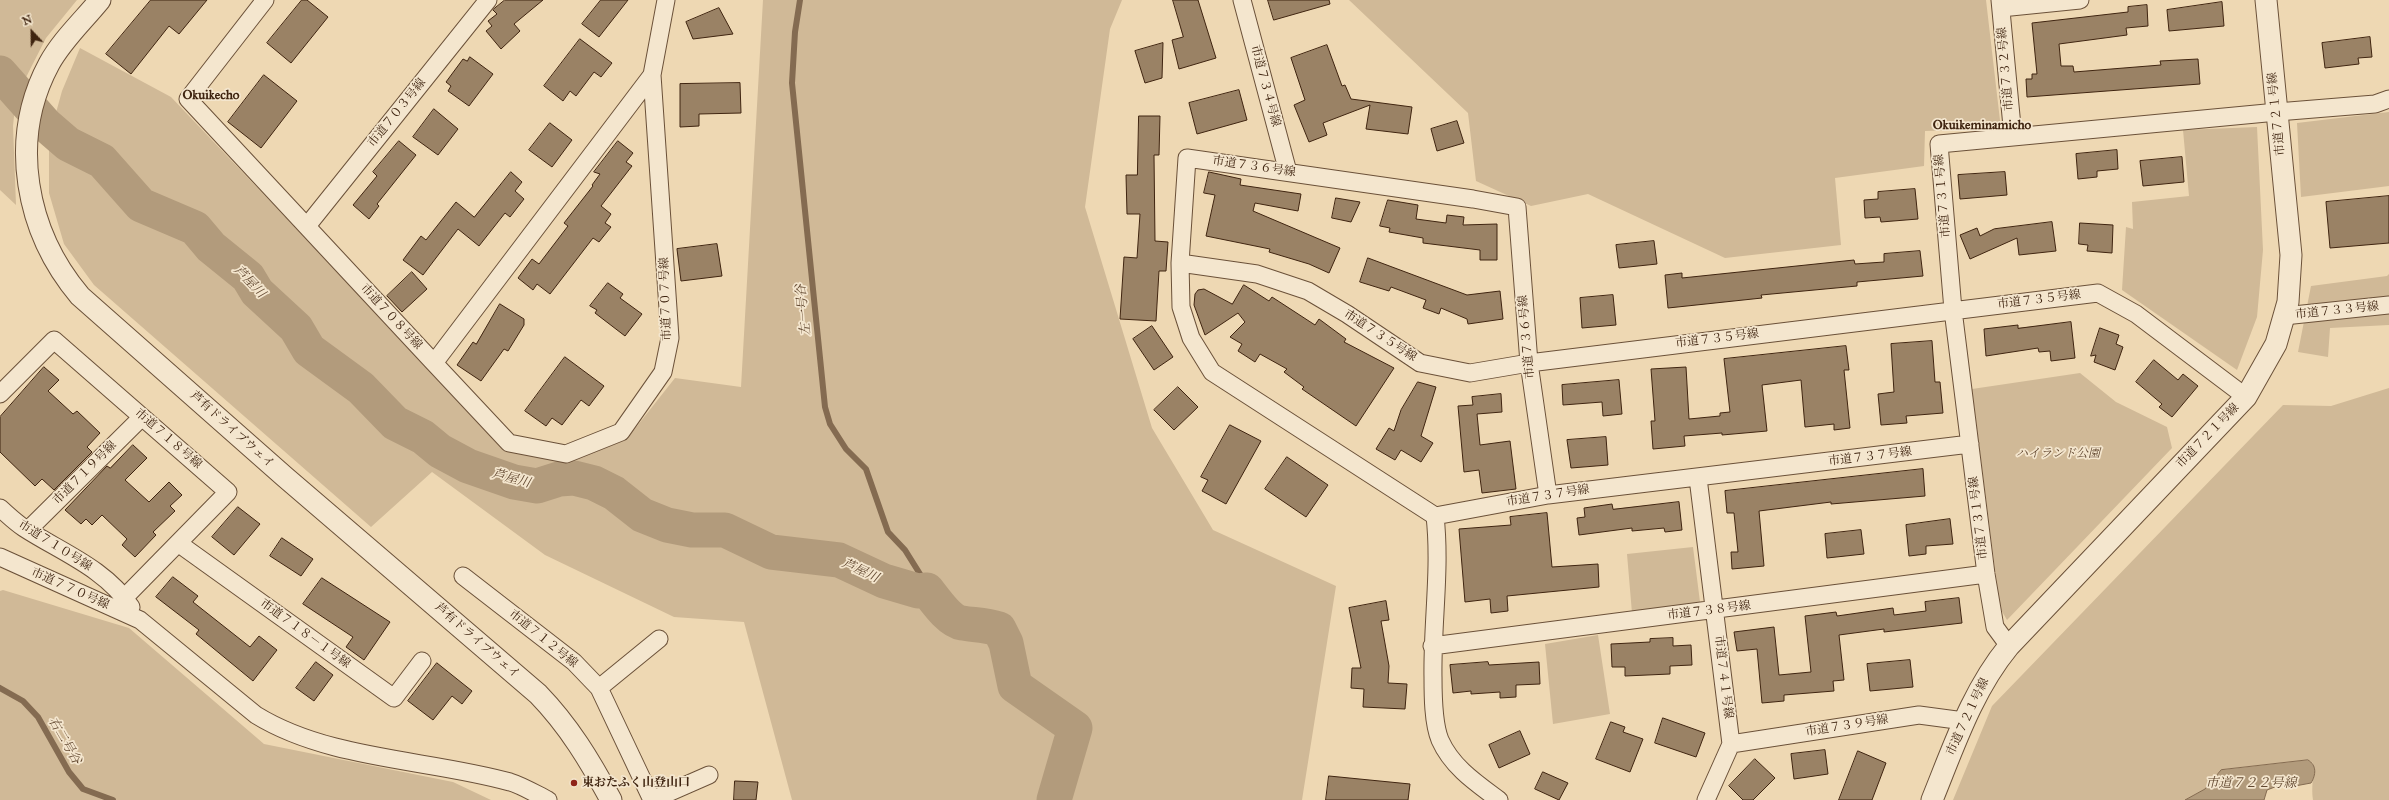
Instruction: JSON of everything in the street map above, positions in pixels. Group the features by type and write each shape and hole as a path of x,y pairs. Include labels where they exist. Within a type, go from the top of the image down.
{"street":[{"name":"芦有ドライブウェイ","path":"100,0 66,40 49,63 36,92 28,126 26,148 28,179 37,220 57,265 80,296 285,478 538,694 569,728 590,761 611,800"},
{"name":"市道７０８号線","path":"265,0 188,99 434,363"},
{"name":"市道７０３号線","path":"307,226 488,0"},
{"name":"市道７０７号線","path":"434,363 509,443 566,454 620,432 663,372 670,338 652,75 666,0"},
{"name":"市道７３４号線","path":"1242,0 1288,172"},
{"path":"2000,4 2080,0"},
{"name":"市道７２１号線","path":"1932,800 1964,721 1992,667 2009,646 2246,396 2276,344 2288,302 2291,256 2266,0"},
{"name":"市道７３２号線","path":"2000,4 2013,137"},
{"path":"434,363 652,75"},
{"name":"市道７３１号線","path":"2009,646 1995,627 1986,574 1953,310 1939,144 2375,104 2389,99"},
{"name":"市道７３６号線","path":"1435,516 1212,372 1191,338 1181,307 1180,263 1187,158 1473,198 1516,207 1529,363 1548,494"},
{"name":"市道７３５号線","path":"1180,263 1257,274 1308,292 1347,314 1420,363 1470,373 1529,363 2098,293 2136,314 2246,396"},
{"name":"市道７３３号線","path":"2284,316 2389,305"},
{"name":"市道７１８号線","path":"0,394 54,340 228,492 125,597"},
{"name":"市道７１９号線","path":"28,530 142,417"},
{"name":"市道７３７号線","path":"1435,516 1548,494 1698,478 1970,444"},
{"name":"市道７４１号線","path":"1698,478 1731,744"},
{"name":"市道７１０号線","path":"0,508 28,530 90,566 125,597 140,620"},
{"path":"1435,516 1437,536 1432,646 1433,700 1440,740 1463,774 1499,800"},
{"name":"市道７１８－１号線","path":"178,543 394,698 422,661"},
{"name":"市道７７０号線","path":"0,557 140,620"},
{"name":"市道７３８号線","path":"1432,646 1714,611 1986,574"},
{"name":"市道７１２号線","path":"463,576 574,662 599,688 652,800"},
{"path":"140,620 256,715 276,727 313,742 511,783 548,800"},
{"path":"599,688 659,639"},
{"name":"市道７３９号線","path":"1731,744 1919,715 1964,721"},
{"path":"1706,800 1731,744"},
{"path":"652,800 709,775"}],"green space":[{"path":"0,0 77,0 46,38 16,97 13,126 16,205 0,190"},
{"path":"763,0 1122,0 1110,29 1085,207 1152,428 1213,530 1336,586 1302,800 792,800 744,622 674,617 545,555 432,472 371,527 94,285 64,244 49,193 49,138 62,91 80,48 171,97 508,451 570,461 626,440 675,378 741,387"},
{"path":"1349,0 1986,0 2001,129 1925,131 1924,166 1835,178 1841,245 1725,258 1588,194 1531,206 1476,181 1468,113"},
{"path":"2389,112 2389,186 2301,197 2297,123"},
{"path":"2257,127 2263,250 2257,317 2237,370 2122,290 2126,227 2133,229 2132,202 2189,196 2183,130"},
{"path":"2389,274 2389,325 2330,328 2328,357 2298,352 2311,286 2387,276"},
{"name":"ハイランド公園","path":"2080,373 2116,402 2167,427 2172,448 2007,620 2000,608 1972,389"},
{"path":"2389,388 2389,800 2313,800 2313,763 2308,760 2227,769 2215,775 2205,789 2185,800 1953,800 1992,706 2283,405 2331,406"},
{"path":"1693,547 1700,602 1632,613 1627,554"},
{"path":"3,590 129,628 264,744 453,782 491,800 0,800 0,591"},
{"path":"1598,635 1610,714 1553,724 1545,644"}],"water":[{"name":"市道７２２号線","path":"2308,760 2311,762 2315,770 2311,783 2295,786 2280,785 2267,790 2264,800 2185,800 2205,789 2221,770"}],"building":[{"path":"151,0 207,0 179,34 169,26 131,74 106,54"},
{"path":"302,0 307,0 328,17 291,63 267,43"},
{"path":"505,0 543,0 514,24 520,31 501,49 486,31 492,26 488,21 497,14 493,10"},
{"path":"601,0 628,0 599,37 582,24"},
{"path":"1173,0 1198,0 1216,58 1179,69 1172,40 1183,37"},
{"path":"1268,0 1329,0 1330,4 1274,20"},
{"path":"2222,2 2224,26 2169,31 2167,10"},
{"path":"2147,5 2148,26 2126,28 2127,35 2059,44 2061,66 2073,66 2074,72 2161,65 2160,61 2198,59 2200,84 2027,97 2026,79 2032,79 2032,74 2037,74 2032,23 2128,12 2128,7"},
{"path":"719,8 733,34 693,39 686,22"},
{"path":"2370,37 2372,57 2358,58 2359,64 2325,68 2322,43"},
{"path":"580,39 612,63 601,77 594,72 576,96 570,91 563,101 544,86"},
{"path":"1163,43 1162,78 1145,83 1135,51"},
{"path":"1327,45 1342,86 1345,85 1351,99 1412,107 1408,134 1366,129 1370,105 1323,123 1327,135 1309,142 1294,105 1305,100 1291,58"},
{"path":"470,57 493,74 469,106 448,91 451,86 446,82 463,59 467,61"},
{"path":"264,75 297,101 261,148 228,122"},
{"path":"740,83 741,113 699,114 699,126 680,127 680,84"},
{"path":"1239,90 1247,120 1197,134 1189,103"},
{"path":"434,109 458,129 438,155 413,137"},
{"path":"1139,116 1160,116 1159,155 1154,155 1155,241 1168,242 1166,271 1159,271 1156,321 1120,319 1124,257 1137,258 1140,214 1127,214 1126,175 1137,175"},
{"path":"1457,121 1464,143 1437,151 1431,129"},
{"path":"550,123 572,140 552,167 529,150"},
{"path":"399,141 416,155 377,204 379,206 369,219 353,205 377,176 373,172"},
{"path":"618,141 633,153 626,162 632,166 601,206 611,214 605,223 611,227 599,242 593,238 550,294 537,284 533,290 518,278 532,259 539,264 568,226 564,223 593,186 592,185 600,174 594,172"},
{"path":"2117,150 2118,169 2097,171 2097,177 2078,179 2076,154"},
{"path":"2182,157 2184,182 2143,186 2140,161"},
{"path":"511,172 522,182 515,191 524,199 510,217 505,213 479,246 458,229 423,275 403,260 421,236 426,240 456,202 474,217"},
{"path":"1209,172 1241,179 1240,185 1301,194 1298,211 1255,203 1253,211 1340,248 1329,273 1309,264 1269,252 1270,249 1206,236 1215,195 1204,193"},
{"path":"2005,172 2007,195 1960,199 1958,175"},
{"path":"1915,189 1918,219 1881,222 1880,217 1865,218 1864,200 1878,199 1878,192"},
{"path":"2389,196 2389,243 2330,248 2326,202"},
{"path":"1336,198 1360,202 1351,222 1332,218"},
{"path":"1388,200 1418,205 1416,219 1446,223 1447,215 1464,217 1463,225 1497,224 1497,260 1480,260 1480,250 1423,243 1423,238 1389,232 1390,228 1380,226"},
{"path":"2052,222 2056,251 2019,255 2017,238 1970,259 1960,235 1977,228 1980,236 1994,229"},
{"path":"2080,223 2113,225 2112,253 2087,251 2088,245 2079,244"},
{"path":"1654,241 1657,264 1619,268 1616,245"},
{"path":"717,244 722,276 681,281 677,249"},
{"path":"1920,251 1923,276 1857,282 1857,286 1761,295 1762,298 1668,308 1665,275 1682,273 1682,278 1854,260 1855,264 1884,262 1884,254"},
{"path":"1368,258 1467,295 1500,291 1503,319 1468,324 1467,319 1441,308 1439,314 1423,308 1426,300 1391,287 1389,291 1360,282"},
{"path":"412,272 427,289 402,312 387,296"},
{"path":"608,283 623,294 620,298 642,314 625,336 595,313 597,310 590,306"},
{"path":"1244,285 1269,301 1272,297 1315,325 1319,319 1346,339 1344,342 1394,368 1356,426 1302,389 1304,387 1284,372 1287,369 1260,354 1255,362 1238,351 1242,344 1230,337 1245,322 1238,313 1205,335 1194,305 1195,294 1198,290 1204,289 1232,304"},
{"path":"1613,295 1616,325 1582,328 1580,298"},
{"path":"500,304 524,319 524,325 508,351 504,349 481,381 457,365 473,342 476,344"},
{"path":"2071,322 2075,358 2051,361 2050,351 2039,352 2038,348 1986,356 1984,329 2018,325 2018,328"},
{"path":"1152,326 1173,357 1154,370 1133,339"},
{"path":"2100,328 2119,335 2116,344 2123,347 2115,370 2094,362 2096,355 2091,356"},
{"path":"1932,341 1935,382 1940,382 1943,413 1906,416 1907,423 1881,425 1878,394 1894,392 1891,344"},
{"path":"1846,346 1849,370 1844,370 1850,428 1834,430 1834,424 1805,427 1801,380 1762,385 1767,431 1722,435 1722,433 1684,436 1685,446 1653,449 1651,421 1655,421 1651,369 1686,367 1689,419 1720,416 1720,413 1730,412 1724,359"},
{"path":"565,357 604,386 589,406 581,400 562,425 552,418 546,426 525,411"},
{"path":"2154,360 2178,380 2183,374 2198,386 2172,417 2159,407 2162,404 2136,382"},
{"path":"44,367 59,380 48,391 73,414 77,411 100,433 87,447 92,452 54,490 42,479 35,486 0,452 0,417"},
{"path":"1619,380 1622,414 1603,416 1602,402 1563,405 1562,385"},
{"path":"1418,382 1436,387 1421,436 1433,443 1421,462 1401,450 1395,460 1376,449 1389,428 1394,431 1401,410"},
{"path":"1178,387 1198,407 1174,430 1154,410"},
{"path":"1501,394 1502,412 1477,414 1480,445 1510,441 1516,489 1482,493 1479,470 1464,472 1458,406 1473,405 1472,397"},
{"path":"1230,425 1261,441 1226,504 1202,491 1208,480 1201,477"},
{"path":"1606,437 1608,465 1571,468 1567,440"},
{"path":"133,445 147,458 125,480 149,502 169,482 182,495 170,506 175,511 153,532 156,535 135,557 122,545 127,539 102,515 92,525 86,519 81,524 65,510 107,466 110,468"},
{"path":"1287,457 1328,485 1306,517 1265,489"},
{"path":"1923,469 1925,496 1831,504 1831,502 1759,511 1764,566 1732,569 1731,552 1738,552 1734,513 1727,513 1725,491"},
{"path":"1679,502 1682,530 1665,532 1664,528 1632,531 1632,528 1579,535 1577,518 1585,517 1584,508 1612,504 1613,509"},
{"path":"238,507 260,524 234,555 212,537"},
{"path":"1547,513 1552,567 1598,564 1599,587 1507,596 1508,611 1491,613 1490,599 1465,602 1459,529 1511,525 1510,517"},
{"path":"1950,519 1953,544 1926,546 1926,554 1909,556 1906,525"},
{"path":"1861,530 1864,554 1827,558 1825,534"},
{"path":"282,538 313,559 301,576 270,556"},
{"path":"173,577 198,596 193,602 250,647 259,636 277,650 253,681 196,634 199,630 156,597"},
{"path":"322,578 390,622 364,660 346,647 353,637 303,604"},
{"path":"1959,598 1962,623 1884,632 1884,629 1839,635 1844,680 1833,681 1834,691 1784,695 1784,701 1762,703 1757,649 1737,651 1734,632 1774,627 1779,675 1811,672 1805,616 1836,612 1837,616 1893,608 1894,615 1926,611 1925,602"},
{"path":"1386,601 1389,620 1381,621 1389,666 1388,683 1407,684 1405,709 1363,707 1364,689 1351,688 1352,668 1361,668 1349,608"},
{"path":"1673,638 1673,646 1691,645 1692,665 1670,666 1670,674 1625,676 1625,667 1612,667 1611,644 1650,642 1650,639"},
{"path":"1910,660 1913,687 1870,691 1867,664"},
{"path":"316,662 333,675 314,701 296,688"},
{"path":"1488,662 1489,665 1539,662 1540,684 1516,685 1516,697 1500,698 1500,692 1471,694 1471,691 1453,693 1450,665"},
{"path":"437,663 472,691 462,704 452,696 433,720 408,701"},
{"path":"1663,718 1705,733 1696,757 1655,743"},
{"path":"1611,722 1625,727 1623,732 1643,739 1630,772 1596,759"},
{"path":"1520,731 1530,754 1499,768 1489,745"},
{"path":"1825,750 1828,774 1794,779 1791,754"},
{"path":"1858,751 1886,763 1872,800 1839,800"},
{"path":"1755,759 1775,778 1753,800 1743,800 1729,786"},
{"path":"1543,772 1568,783 1559,800 1535,789"},
{"path":"1329,776 1410,784 1408,800 1326,800"},
{"path":"735,781 758,782 756,800 734,800"}],"waterway":[{"name":"左一号谷","path":"800,0 795,32 792,83 825,407 830,424 846,449 866,469 888,532 905,550 925,582 927,590"},
{"name":"芦屋川","path":"0,73 46,125 68,144 102,161 141,205 195,228 211,247 248,277 257,292 296,328 309,350 361,388 395,423 423,437 440,451 468,466 514,482 537,486 559,479 574,478 594,483 614,493 642,515 667,525 692,530 725,530 771,552 839,560 884,581 918,591 927,590 943,610 957,621 999,629 1006,643 1015,686 1075,728 1054,800"},
{"name":"右二号谷","path":"0,688 23,701 38,717 69,772 83,789 113,800"}],"place":[{"name":"東おたふく山登山口","path":"574,783"}],"district":[{"name":"Okuikecho","path":"211,96"},
{"name":"Okuikeminamicho","path":"1982,126"}]}
